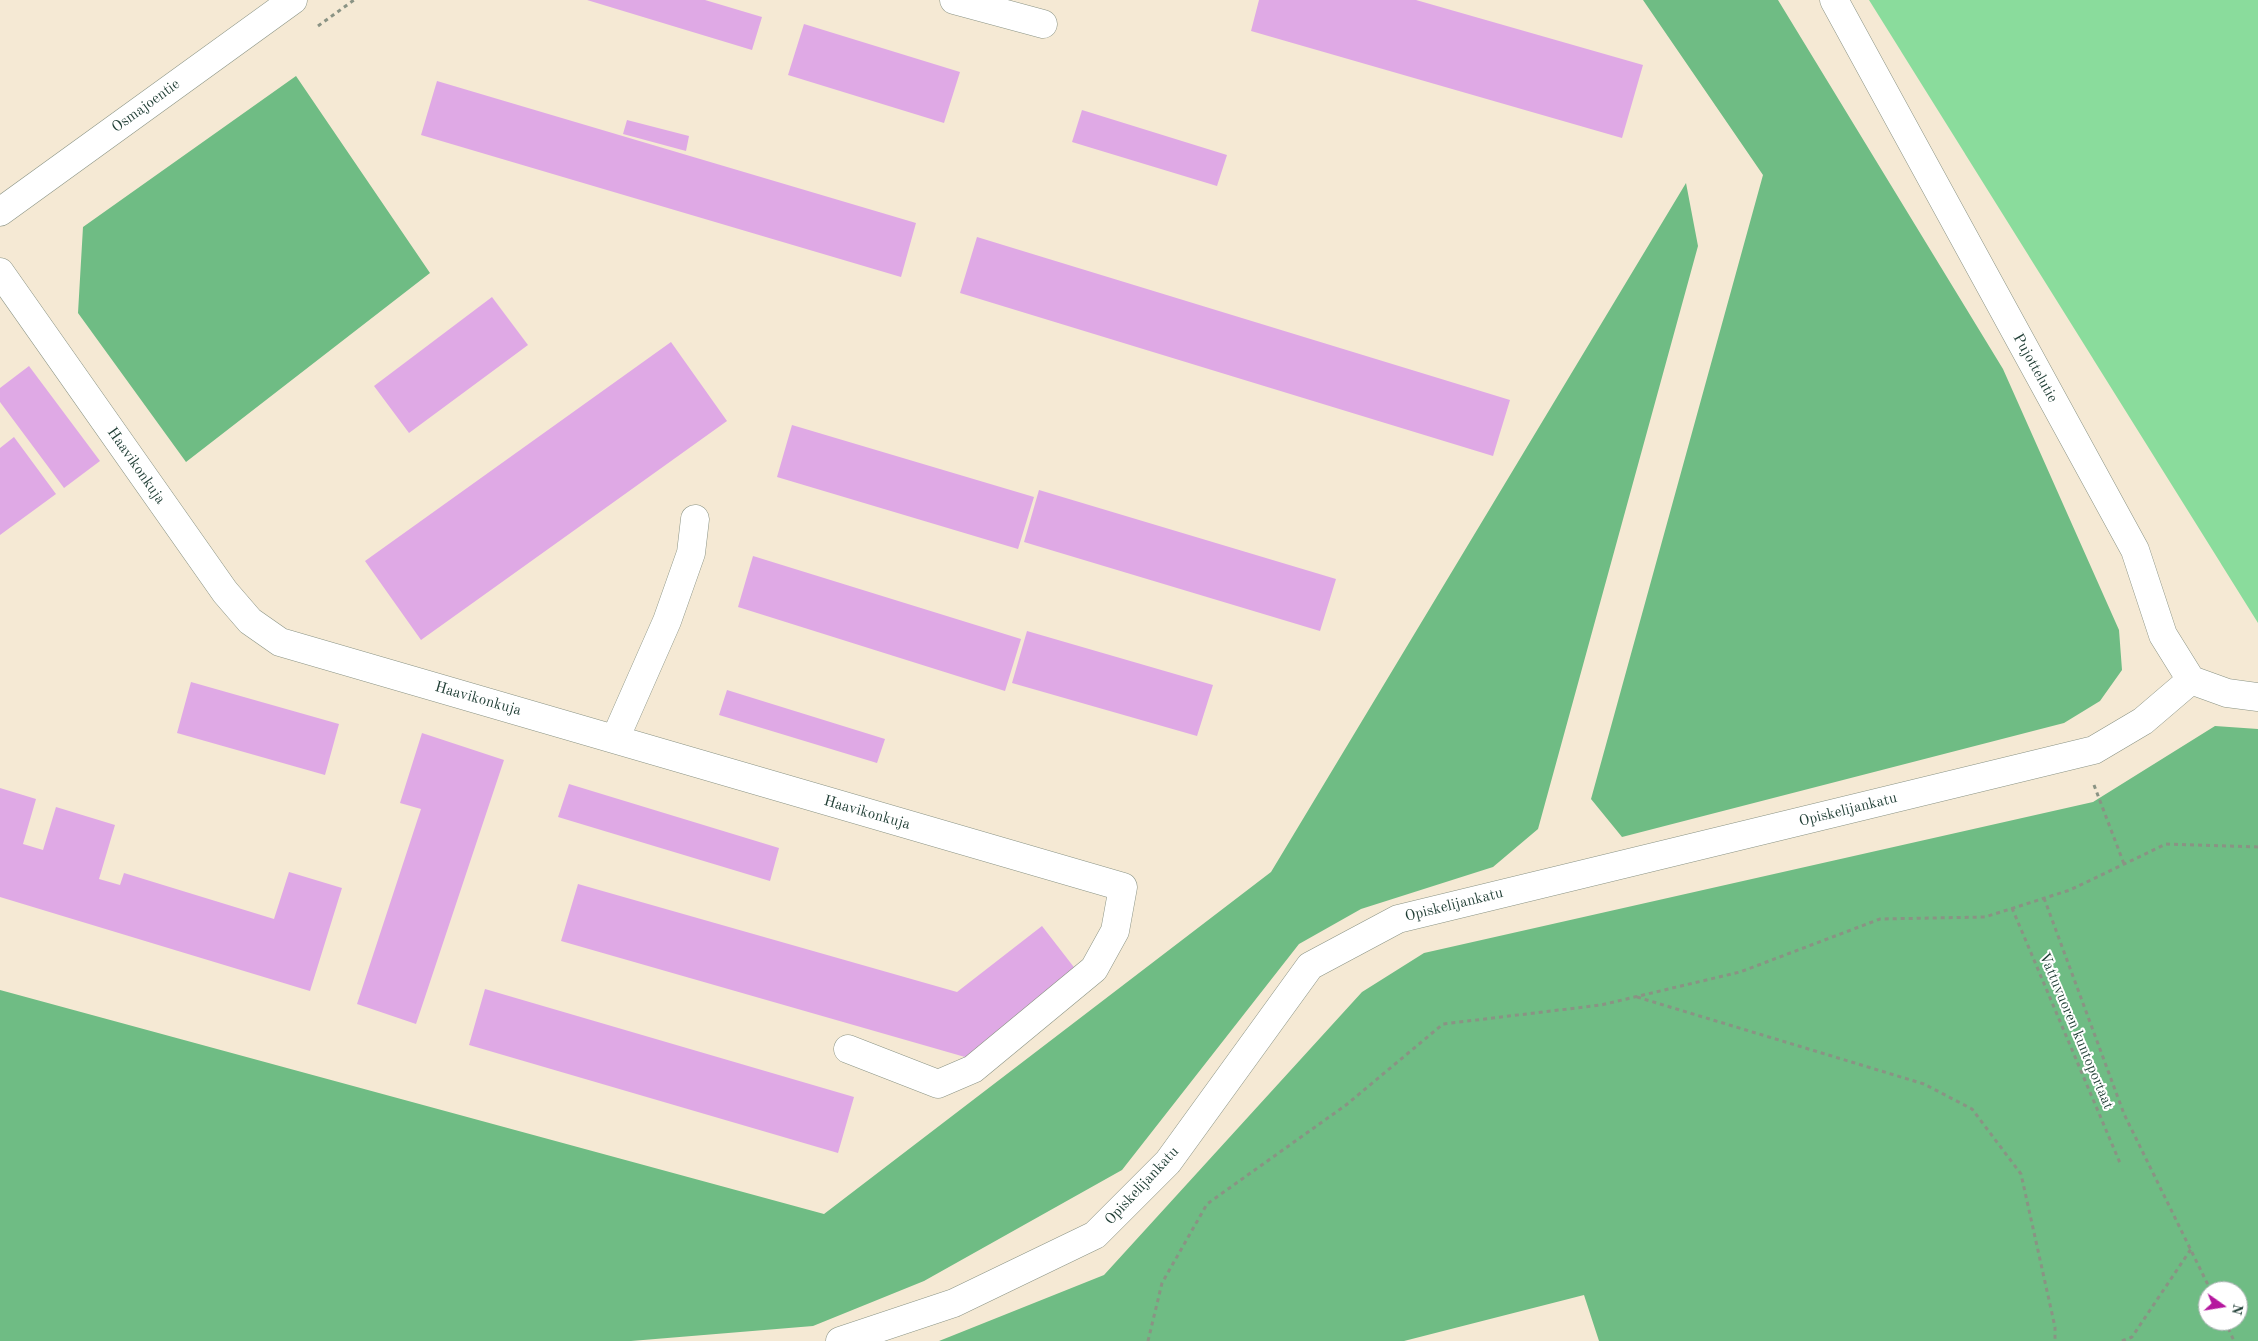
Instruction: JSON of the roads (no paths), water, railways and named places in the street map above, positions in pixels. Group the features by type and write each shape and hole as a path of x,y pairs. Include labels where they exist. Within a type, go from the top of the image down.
{"street":[{"name":"Osmajoentie","path":"0,212 292,0"},
{"path":"954,0 1043,24"},
{"name":"Pujottelutie","path":"1834,0 2135,550 2163,634 2191,680"},
{"name":"Haavikonkuja","path":"0,272 225,592 250,621 280,642 1123,887 1115,931 1094,969 973,1069 938,1084 848,1049"},
{"path":"615,739 667,621 691,553 695,519"},
{"path":"2191,680 2227,693 2258,697"},
{"name":"Opiskelijankatu","path":"840,1341 954,1303 1095,1235 1168,1162 1310,966 1398,919 2094,750 2144,722 2191,680"}]}
